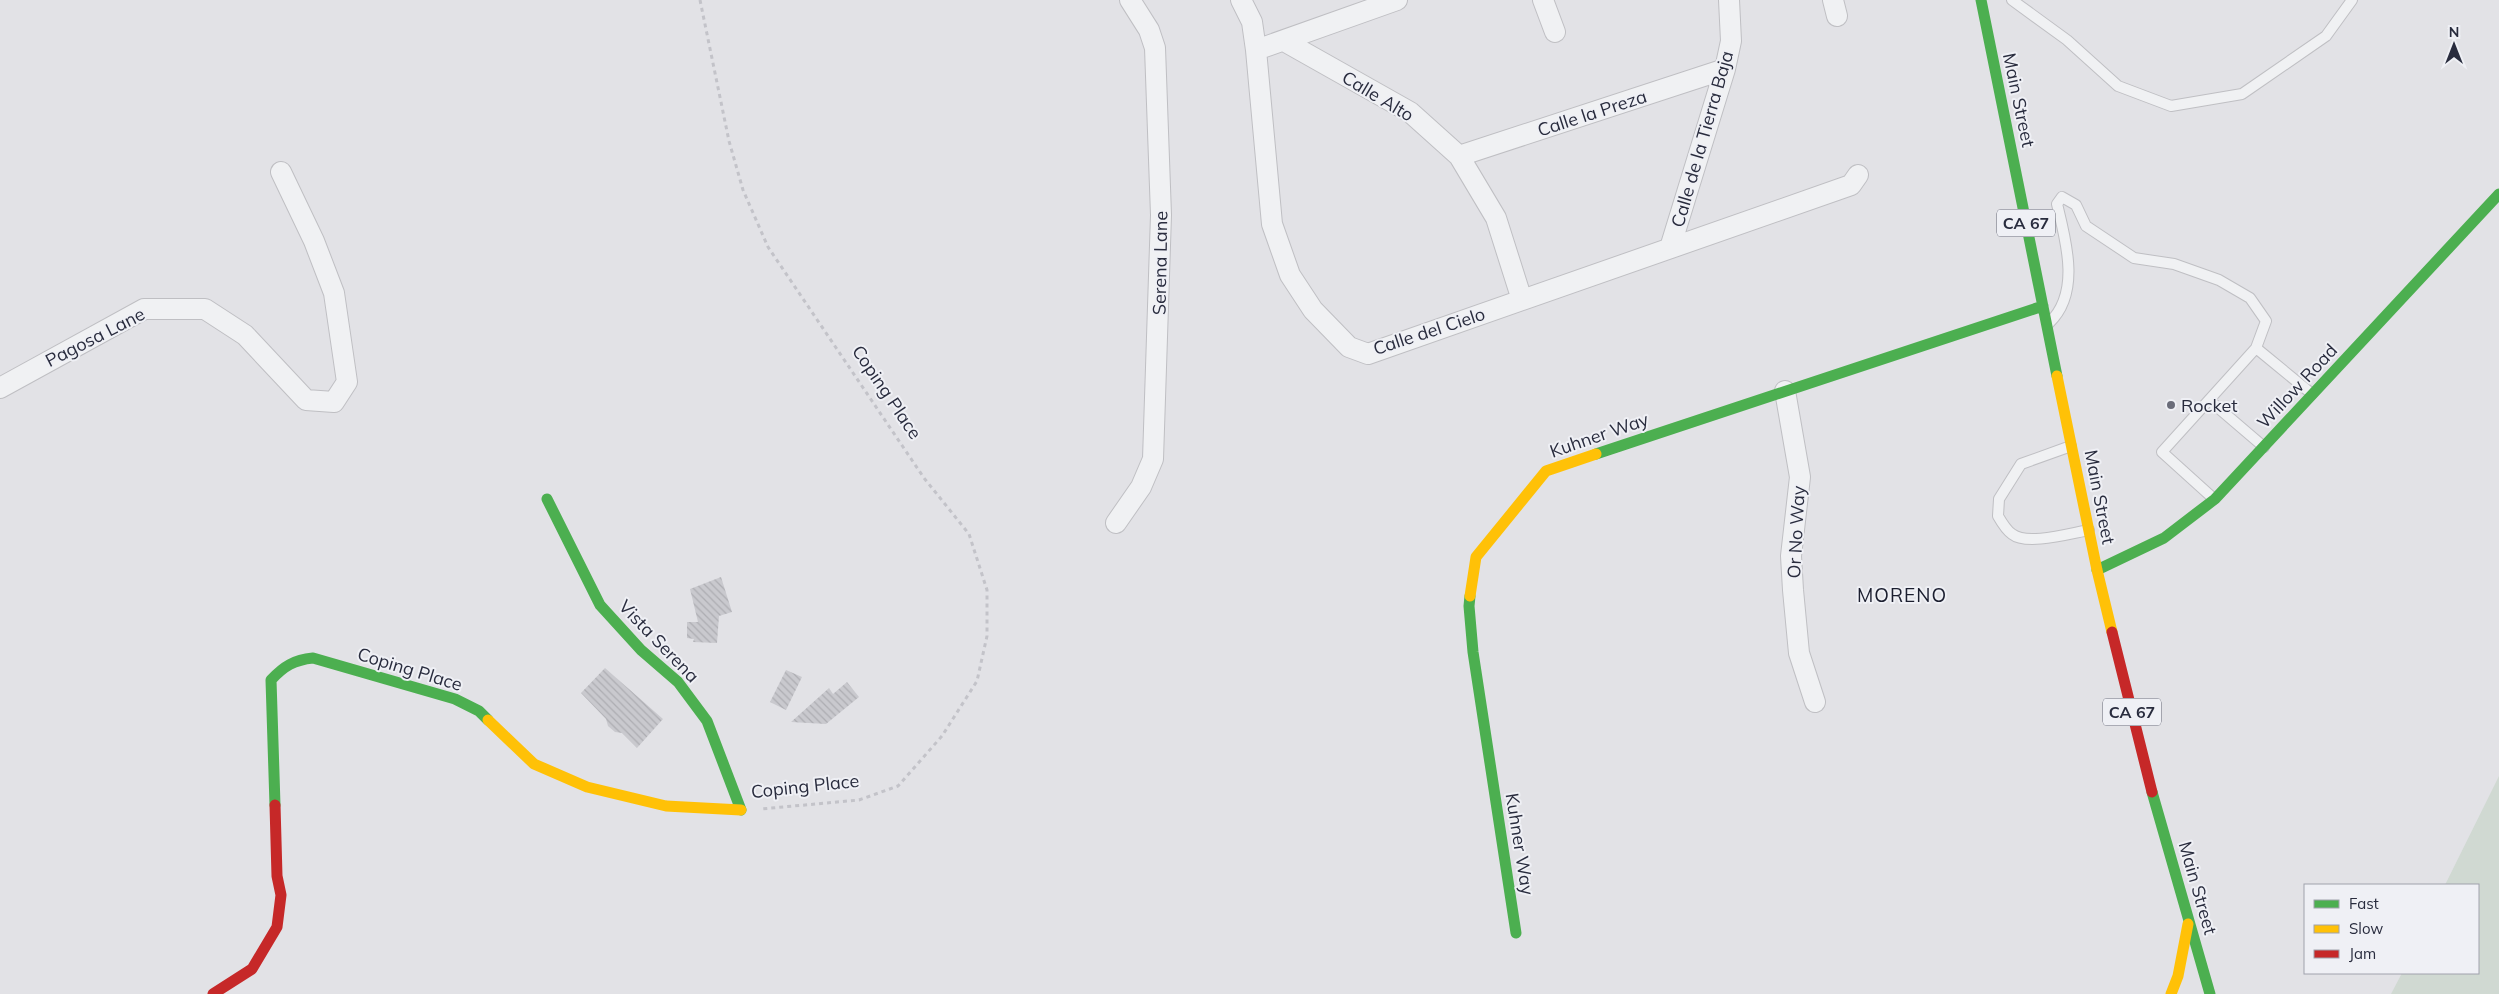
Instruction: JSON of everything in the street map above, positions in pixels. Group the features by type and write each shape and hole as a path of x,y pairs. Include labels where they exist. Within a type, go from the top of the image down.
{"street":[{"name":"Serena Lane","path":"1116,523 1141,487 1153,459 1160,273 1161,215 1155,48 1149,30 1130,0"},
{"name":"Calle del Cielo","path":"1241,0 1252,22 1256,50 1272,224 1290,275 1314,310 1349,346 1368,354 1852,185 1858,175"},
{"path":"1256,50 1397,0"},
{"path":"1544,0 1555,32"},
{"name":"Calle de la Tierra Baja","path":"1670,248 1725,69 1730,41 1729,0"},
{"name":"Main Street","path":"1981,0 2096,570 2146,769 2210,994"},
{"name":"Calle Alto","path":"1284,41 1410,112 1459,156 1496,218 1522,300"},
{"name":"Calle la Preza","path":"1459,156 1725,69"},
{"name":"Pagosa Lane","path":"0,388 144,309 205,309 245,335 306,400 334,402 346,382 334,293 314,241 281,172"},
{"name":"Willow Road","path":"2096,570 2164,538 2215,499 2499,194"},
{"name":"Kuhner Way","path":"1516,933 1473,652 1469,606 1476,557 1546,471 2043,306"},
{"name":"Or No Way","path":"1786,390 1800,477 1791,556 1799,653 1815,702"},
{"name":"Vista Serena","path":"547,499 600,605 640,650 678,682 707,721 741,810"},
{"name":"Coping Place","path":"213,994 252,969 277,927 281,894 277,876 271,680 283,666 293,660 313,658 455,699 479,712 534,764 587,787 666,806 741,810"},
{"path":"2171,994 2178,976 2189,920"}],"lane":[{"path":"2012,0 2067,40 2118,86 2171,106 2242,94 2326,36 2352,0"},
{"path":"2047,324 2060,313 2065,298 2068,272 2066,242 2057,204 2062,197 2076,205 2086,226 2134,258 2174,264 2218,280 2250,298 2266,322 2256,348 2162,452 2215,499"},
{"path":"2256,348 2312,394"},
{"path":"2210,400 2264,447"},
{"path":"2072,446 2021,464 1999,499 1998,516 2013,536 2023,538 2040,538 2088,530"}],"path":[{"name":"Coping Place","path":"700,0 731,150 743,190 768,248 924,478 969,534 987,590 987,636 977,681 942,736 898,786 859,800 741,810"}],"shaded area":[{"path":"2499,776 2499,994 2391,994 2401,974 2479,974 2479,884 2445,884"}],"building":[{"path":"721,577 732,612 719,616 717,643 693,642 694,639 687,638 687,622 698,622 690,589"},
{"path":"605,668 663,719 637,748 622,733 615,732 608,726 606,719 581,693"},
{"path":"786,670 802,677 786,710 770,702"},
{"path":"847,682 859,697 826,724 791,722 829,688 833,694"}],"traffic: fast":[{"path":"1981,0 2057,376"},
{"path":"2097,570 2164,538 2215,499 2499,194"},
{"path":"1596,454 2043,306"},
{"path":"547,499 600,605 641,650 678,682 707,721 741,810"},
{"path":"1470,596 1469,606 1473,652 1516,933"},
{"path":"275,805 271,680 285,667 300,660 313,658 455,699 479,711 488,720"},
{"path":"2152,792 2210,994"}],"traffic: slow":[{"path":"2057,376 2097,570 2112,632"},
{"path":"1470,596 1476,557 1546,471 1596,454"},
{"path":"488,720 534,764 587,787 666,806 741,810"},
{"path":"2171,994 2178,976 2188,924"}],"traffic: jam":[{"path":"2112,632 2152,792"},
{"path":"213,994 252,969 277,927 281,895 277,876 275,805"}],"place":[{"name":"Rocket","path":"2171,405"}],"district":[{"name":"MORENO","path":"1902,595"}]}
